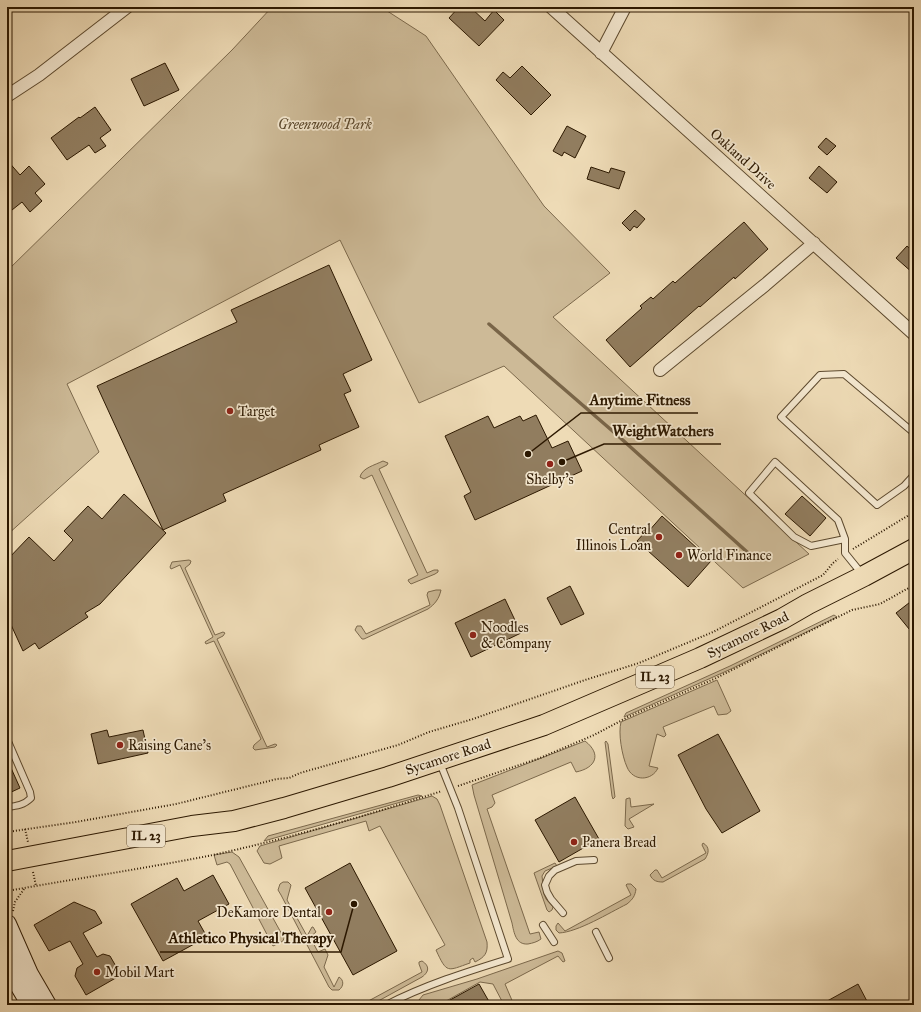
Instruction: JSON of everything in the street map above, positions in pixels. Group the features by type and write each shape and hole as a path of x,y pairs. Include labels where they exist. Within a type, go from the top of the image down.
{"main road":[{"name":"IL 23","path":"864,576 911,553"},
{"name":"Sycamore Road","path":"7,861 192,826 234,821 306,802 438,761 544,725 611,697 700,658 776,622 864,576"},
{"path":"7,924 30,974 47,1005"},
{"path":"7,965 31,1005"}],"street":[{"path":"7,96 39,74 127,7"},
{"name":"Oakland Drive","path":"551,7 914,334"},
{"path":"601,53 625,7"},
{"path":"660,370 765,285 814,243"}],"lane":[{"path":"914,433 844,374 820,375 781,418 877,505 904,486 914,475"},
{"path":"845,539 811,546 794,538 749,493 775,462 838,520 845,539 846,553 864,576"},
{"path":"7,739 30,792 31,798 19,806 7,807"},
{"path":"386,1005 402,996 448,978 508,959 458,808 438,761"},
{"path":"563,913 547,892 545,885 548,876 556,870 576,861 594,860"},
{"path":"543,925 554,942"},
{"path":"596,932 609,958"}],"path":[{"path":"7,832 76,822 219,794 277,779 289,778 300,773 398,745 429,732 473,719 585,680 628,667 713,632 823,575 833,563 846,553 914,512"}],"green space":[{"name":"Greenwood Park","path":"272,7 381,7 426,36 544,206 610,273 553,317 809,554 743,588 504,366 419,403 340,240 67,384 99,452 7,535 7,271 232,50"},
{"path":"383,461 388,463 379,469 427,573 438,570 435,574 411,584 408,580 418,575 372,475 364,479 360,477 363,471"},
{"path":"191,561 190,564 185,568 215,635 223,632 225,633 217,639 267,747 275,744 277,745 275,747 255,750 253,748 254,745 261,739 214,641 206,644 205,642 213,637 180,565 171,569 170,567 172,562"},
{"path":"441,590 438,599 428,609 364,639 362,639 355,630 357,626 361,626 366,634 430,605 427,595 428,592"},
{"path":"834,615 837,617 731,669 624,717 626,713 730,666"},
{"path":"717,680 731,711 727,714 718,715 714,706 663,727 666,735 664,737 657,734 649,766 658,768 651,775 642,778 630,772 627,767 621,744 621,722"},
{"path":"585,741 594,751 595,755 592,764 588,767 576,772 571,762 492,795 495,803 492,807 487,809 530,934 539,932 541,939 533,943 524,944 516,938 472,785"},
{"path":"606,741 608,744 615,797 613,799 605,742"},
{"path":"418,795 422,796 264,841 268,836"},
{"path":"432,796 437,799 440,805 487,942 487,949 481,958 475,962 473,958 470,960 470,963 457,968 448,968 443,963 436,950 445,945 380,826 369,831 366,821 279,846 282,858 270,864 264,863 257,851 260,846"},
{"path":"630,798 631,807 654,804 629,819 634,827 628,829 625,826 626,799"},
{"path":"703,843 707,846 708,850 705,859 663,882 652,879 650,875 655,870 657,870 662,878 706,853 702,845"},
{"path":"232,852 239,857 284,938 283,941 273,946 230,864 227,862 217,865 214,855"},
{"path":"555,863 557,866 545,871 542,876 544,894 546,899 553,907 549,912 534,873"},
{"path":"283,882 288,882 291,885 287,900 307,936 313,927 316,932 310,937 318,952 325,949 328,955 324,967 334,987 339,977 343,981 343,985 339,990 332,990 329,987 278,890 280,884"},
{"path":"631,884 636,889 631,901 627,904 593,922 567,932 559,933 556,930 558,923 565,931 631,895 626,885"},
{"path":"558,951 562,953 565,961 563,962 558,956 505,984 514,1005 504,1005 493,984 480,982 439,1005 418,1005 419,1000 423,995 477,979"},
{"path":"422,961 428,969 422,977 371,1005 361,1005 422,972 419,962"}],"building":[{"path":"459,7 470,7 485,21 494,10 504,20 479,46 449,18"},
{"path":"165,63 179,90 144,106 131,79"},
{"path":"522,66 551,95 531,115 496,80 503,72 510,78"},
{"path":"95,107 111,130 100,138 106,146 95,153 89,145 67,160 51,138"},
{"path":"567,126 586,136 575,158 564,152 562,156 553,151"},
{"path":"826,138 836,146 827,155 818,147"},
{"path":"7,160 20,175 29,166 45,184 35,193 42,201 30,212 22,202 7,214"},
{"path":"819,166 837,182 827,193 809,178"},
{"path":"591,167 609,173 611,168 625,172 619,189 587,179"},
{"path":"635,210 645,219 637,228 634,226 630,231 622,223"},
{"path":"744,222 768,249 735,279 734,277 700,307 699,306 630,367 606,340 642,308 640,306 651,297 653,299 673,281 675,283"},
{"path":"907,246 914,252 914,274 896,258"},
{"name":"Target","path":"329,265 372,360 343,374 351,391 344,394 359,427 319,445 321,450 223,494 226,501 163,530 97,386 237,322 231,310"},
{"path":"536,415 552,448 568,441 582,471 475,520 464,496 471,492 445,436 488,416 494,428 520,416 523,421"},
{"path":"124,494 166,533 100,604 85,613 88,617 39,649 35,643 23,651 7,616 7,560 29,537 54,561 73,540 64,531 88,506 102,519"},
{"path":"802,496 826,518 810,536 785,514"},
{"path":"662,516 711,561 688,587 637,541 646,531 648,532"},
{"path":"570,586 584,614 561,625 547,598"},
{"path":"505,599 521,633 471,657 455,623"},
{"path":"914,599 914,635 896,613"},
{"name":"Raising Cane's","path":"107,730 109,737 143,730 148,753 98,764 91,734"},
{"path":"718,734 760,811 722,833 706,809 678,755"},
{"path":"7,759 20,788 7,794"},
{"path":"575,797 599,839 559,862 535,820"},
{"path":"350,863 397,951 353,975 305,888"},
{"path":"213,875 229,904 198,921 207,937 163,961 131,904 177,878 184,891"},
{"path":"74,902 95,911 102,923 83,933 97,957 103,954 110,956 121,975 86,995 75,976 77,968 83,964 70,941 49,951 34,925"},
{"path":"479,984 491,1005 441,1005"},
{"path":"858,984 869,1005 820,1005"}],"waterway":[{"path":"489,324 616,434 756,560"}],"place":[{"name":"Target","path":"230,411"},
{"name":"Anytime Fitness","path":"528,454"},
{"name":"WeightWatchers","path":"562,462"},
{"name":"Shelby's","path":"550,464"},
{"name":"Central Illinois Loan","path":"659,537"},
{"name":"World Finance","path":"679,555"},
{"name":"Noodles & Company","path":"473,635"},
{"name":"Raising Cane's","path":"120,745"},
{"name":"Panera Bread","path":"574,842"},
{"name":"Athletico Physical Therapy","path":"354,904"},
{"name":"DeKamore Dental","path":"329,912"},
{"name":"Mobil Mart","path":"97,972"}]}
